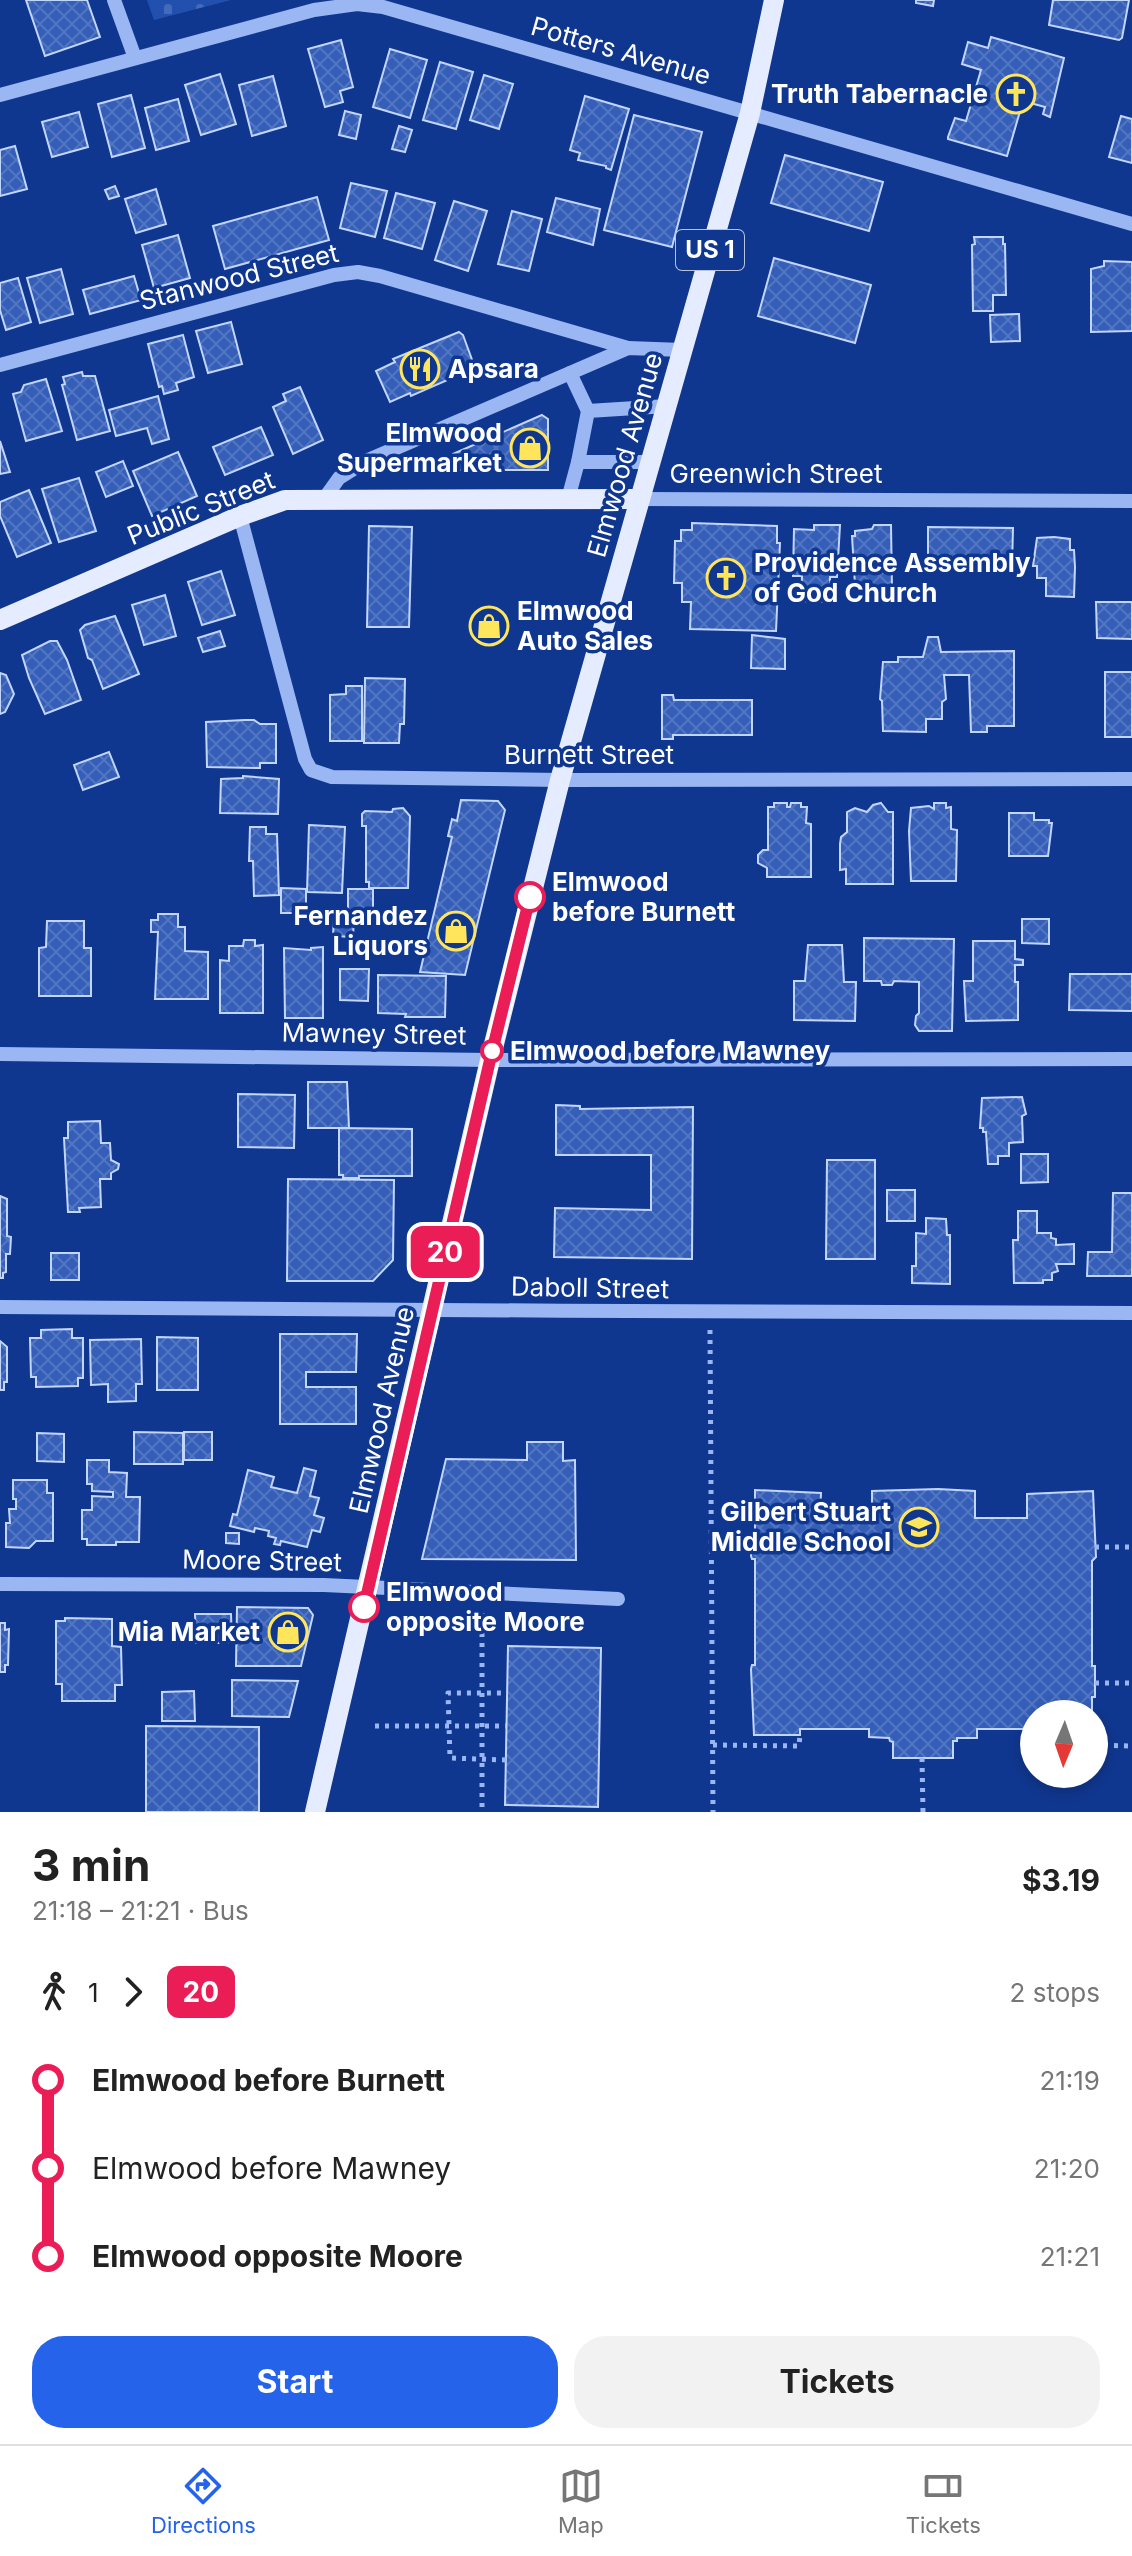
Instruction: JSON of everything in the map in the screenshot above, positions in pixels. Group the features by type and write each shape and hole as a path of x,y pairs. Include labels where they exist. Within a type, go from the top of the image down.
{"main road":[{"name":"Elmwood Avenue","path":"315,1812 490,1060 560,780 750,113 774,0"},
{"name":"Greenwich Street","path":"324,499 640,499"},
{"name":"Public Street","path":"0,620 240,516 278,502 324,499"}],"street":[{"path":"114,0 135,58"},
{"name":"Potters Avenue","path":"0,95 314,10 357,4 383,7 1132,224"},
{"name":"Stanwood Street","path":"0,365 334,275 358,272 628,348"},
{"path":"324,499 339,478 366,461 628,348 682,350"},
{"path":"568,499 588,411 570,373"},
{"path":"588,411 667,406"},
{"path":"578,462 651,462"},
{"name":"Greenwich Street","path":"640,499 1132,501"},
{"name":"Burnett Street","path":"240,516 305,759 311,770 332,777 560,780 1132,779"},
{"name":"Mawney Street","path":"0,1054 490,1060 1132,1059"},
{"name":"Daboll Street","path":"0,1307 431,1309 661,1314 1132,1313"},
{"name":"Moore Street","path":"0,1584 309,1585 618,1599"}],"path":[{"path":"710,1330 713,1812"},
{"path":"1095,1547 1132,1547"},
{"path":"482,1593 482,1812"},
{"path":"1095,1683 1132,1683"},
{"path":"506,1760 450,1758 448,1693 507,1693"},
{"path":"375,1726 506,1726"},
{"path":"713,1745 799,1746 800,1735"},
{"path":"1108,1745 1132,1746"},
{"path":"922,1758 923,1812"}],"green space":[{"path":"147,0 231,0 154,20"}],"building":[{"path":"26,0 87,0 100,37 45,56"},
{"path":"916,0 934,0 933,6 916,3"},
{"path":"1053,0 1129,0 1122,38 1119,40 1049,25"},
{"name":"Truth Tabernacle","path":"991,37 1064,58 1050,117 1043,114 1045,107 1023,101 1007,156 948,139 955,118 966,121 981,70 962,64 968,42 988,48"},
{"path":"341,40 353,87 340,91 343,102 325,107 308,49"},
{"path":"390,49 427,60 410,118 373,107"},
{"path":"440,62 473,72 456,129 423,120"},
{"path":"220,74 236,124 201,135 185,85"},
{"path":"484,75 513,84 499,129 470,120"},
{"path":"273,76 286,126 252,136 239,85"},
{"path":"131,95 145,148 112,157 98,104"},
{"path":"585,96 629,109 611,170 578,160 580,153 570,150"},
{"path":"178,99 189,141 156,150 145,108"},
{"path":"345,111 361,115 356,139 339,135"},
{"path":"79,112 88,147 52,157 42,122"},
{"path":"634,115 702,132 672,247 604,230"},
{"path":"1121,116 1132,119 1132,163 1109,157"},
{"path":"399,126 412,130 405,152 392,149"},
{"path":"15,146 27,189 0,196 0,150"},
{"path":"785,155 883,182 869,231 771,203"},
{"path":"351,183 387,191 375,237 340,228"},
{"path":"115,186 119,196 109,199 105,190"},
{"path":"156,189 166,224 136,233 125,199"},
{"path":"396,193 435,203 422,249 384,238"},
{"path":"317,197 329,240 225,269 213,226"},
{"path":"556,198 600,209 593,245 547,232"},
{"path":"454,201 487,211 468,271 435,260"},
{"path":"512,211 542,219 529,271 498,264"},
{"path":"178,235 190,278 154,288 142,245"},
{"path":"974,237 1003,237 1005,244 1006,295 993,295 993,311 973,311"},
{"path":"774,258 871,285 855,343 758,316"},
{"path":"1104,261 1132,262 1132,331 1091,332 1091,269 1104,266"},
{"path":"61,269 73,314 40,323 27,278"},
{"path":"134,276 141,300 90,314 83,290"},
{"path":"18,278 31,322 6,330 0,310 0,283"},
{"path":"1019,314 1020,341 991,342 990,315"},
{"path":"231,322 242,364 208,373 196,331"},
{"path":"459,332 463,335 475,368 390,402 376,371 395,362 393,359"},
{"path":"183,335 194,377 176,383 178,390 164,394 162,386 159,387 148,344"},
{"path":"82,372 83,376 95,376 110,431 77,440 62,385 65,384 63,377"},
{"path":"46,379 62,431 26,441 13,394 21,392 24,385"},
{"path":"300,387 323,440 293,454 273,407 286,401 283,394"},
{"path":"158,396 169,439 152,444 147,428 116,436 109,410"},
{"path":"542,415 548,419 548,470 444,470 444,456 453,456"},
{"path":"261,427 273,455 225,475 213,447"},
{"path":"0,441 10,472 0,474"},
{"path":"178,452 197,496 152,516 133,471"},
{"path":"123,461 133,486 106,497 96,472"},
{"path":"79,478 96,531 59,542 42,489"},
{"path":"29,490 51,543 17,557 0,516 0,502"},
{"name":"Providence Assembly of God Church","path":"692,523 777,526 777,543 780,543 776,631 690,629 691,602 682,602 682,583 674,583 675,541 681,541 681,530 692,530"},
{"path":"814,525 840,525 837,577 830,577 830,602 801,601 802,576 793,576 794,529 814,530"},
{"path":"874,525 891,525 892,588 857,588 855,585 852,536 855,536 855,531 872,529"},
{"path":"369,526 412,527 409,627 367,627"},
{"path":"928,527 1013,528 1012,567 928,566"},
{"path":"1037,538 1070,539 1070,550 1074,550 1074,597 1046,596 1046,578 1037,578 1037,566 1033,566"},
{"path":"221,571 235,615 202,625 188,582"},
{"path":"165,595 176,636 144,645 132,605"},
{"path":"1096,602 1132,602 1132,639 1097,638"},
{"path":"115,616 139,674 103,689 92,660 88,658 80,630 85,625"},
{"path":"220,631 225,646 203,652 198,638"},
{"path":"752,635 785,639 785,669 751,668"},
{"path":"928,637 938,637 941,652 1014,651 1014,726 987,726 987,732 971,732 969,675 944,675 946,699 942,702 942,719 926,719 926,732 883,731 880,699 883,662 898,662 898,657 923,657"},
{"path":"50,641 57,641 67,660 81,700 45,714 22,655"},
{"path":"1105,672 1132,672 1132,737 1105,737"},
{"path":"0,673 6,675 14,694 5,712 0,714"},
{"path":"365,678 405,679 404,724 400,724 399,743 364,743"},
{"path":"346,686 362,686 362,741 330,741 330,695 346,694"},
{"path":"662,695 673,695 674,700 752,700 752,735 673,735 673,739 662,739"},
{"path":"254,720 260,724 276,724 276,763 260,763 260,768 207,767 206,722"},
{"path":"109,752 119,777 83,790 74,765"},
{"path":"243,776 279,779 278,814 220,813 221,779"},
{"path":"461,800 498,801 505,810 465,975 420,972 452,837 448,836 452,819 457,821"},
{"path":"774,803 787,803 790,807 791,803 801,803 801,807 807,807 806,823 811,824 811,877 767,877 767,868 758,863 758,855 768,850 768,807 774,807"},
{"path":"881,803 888,812 893,812 893,884 846,884 846,869 840,870 840,844 841,837 847,832 847,812 855,808 867,812 873,805"},
{"path":"934,803 946,803 946,808 951,807 951,829 957,830 956,881 911,881 911,808 929,806 934,809"},
{"path":"403,808 410,816 408,888 369,888 369,882 366,882 366,826 362,826 362,814 365,811 392,812 393,809"},
{"path":"1009,813 1034,813 1034,820 1049,820 1052,823 1048,856 1009,856"},
{"path":"309,825 345,827 342,893 307,892"},
{"path":"250,827 266,827 266,834 277,834 279,895 254,896 253,861 249,861"},
{"path":"281,888 306,889 306,913 281,913"},
{"path":"348,889 373,889 373,914 348,913"},
{"path":"158,914 178,914 178,927 185,927 185,951 208,952 208,999 155,999 158,932 151,932 151,920 158,920"},
{"path":"334,916 354,918 353,937 333,936"},
{"path":"1022,919 1049,919 1049,944 1022,943"},
{"path":"47,921 84,921 84,948 91,948 91,996 39,996 39,948 46,947"},
{"path":"864,938 954,939 952,1031 919,1031 915,1025 919,1013 919,982 894,981 892,985 882,985 881,981 864,981"},
{"path":"244,940 255,940 255,946 263,945 263,1013 220,1013 220,960 229,961 229,946 243,946"},
{"path":"973,941 1015,941 1015,959 1023,960 1023,965 1015,965 1018,1020 966,1021 964,981 973,981"},
{"path":"808,945 842,945 844,982 856,982 855,1021 794,1020 794,981 805,981"},
{"path":"323,947 323,1018 285,1018 284,948 311,950"},
{"path":"340,969 369,969 368,1001 340,1000"},
{"path":"1070,974 1132,974 1132,1011 1069,1010"},
{"path":"378,975 446,976 445,1017 378,1013"},
{"path":"308,1082 347,1082 349,1128 308,1128"},
{"path":"238,1094 295,1095 294,1148 238,1147"},
{"path":"1022,1097 1026,1114 1022,1116 1023,1142 1009,1143 1009,1156 998,1156 998,1164 988,1164 986,1132 980,1128 982,1098"},
{"path":"556,1105 580,1106 580,1109 693,1107 692,1259 554,1257 555,1208 651,1210 651,1155 556,1155"},
{"path":"100,1121 101,1143 110,1143 111,1160 119,1164 118,1169 111,1173 111,1179 100,1179 101,1207 68,1212 64,1138 68,1138 68,1122"},
{"path":"339,1128 412,1129 412,1176 343,1178 339,1175"},
{"path":"1021,1154 1048,1154 1048,1182 1021,1183"},
{"path":"827,1160 875,1160 875,1259 826,1259"},
{"path":"288,1179 394,1180 393,1260 373,1281 287,1281"},
{"path":"887,1190 915,1190 915,1221 887,1221"},
{"path":"1113,1193 1132,1193 1132,1276 1087,1276 1088,1252 1112,1252"},
{"path":"0,1196 7,1199 7,1236 11,1237 3,1278 0,1278"},
{"path":"1018,1211 1037,1211 1037,1233 1051,1233 1056,1245 1074,1244 1074,1264 1056,1264 1058,1271 1052,1273 1052,1280 1043,1280 1043,1283 1014,1283 1013,1240 1018,1240"},
{"path":"926,1218 946,1219 947,1235 950,1235 950,1284 912,1283 912,1266 916,1266 916,1233 926,1234"},
{"path":"51,1253 79,1253 79,1280 51,1280"},
{"path":"72,1329 72,1338 83,1338 83,1378 78,1378 78,1386 36,1387 36,1377 31,1377 30,1338 41,1338 41,1330"},
{"path":"280,1334 357,1334 356,1372 306,1372 306,1387 356,1387 356,1424 280,1424"},
{"path":"157,1337 198,1338 198,1390 157,1390"},
{"path":"141,1339 142,1384 136,1384 136,1401 108,1402 108,1384 91,1385 90,1340"},
{"path":"0,1341 7,1347 7,1382 4,1382 4,1390 0,1390"},
{"path":"134,1432 183,1433 183,1464 134,1464"},
{"path":"184,1432 212,1432 212,1460 184,1460"},
{"path":"37,1433 64,1434 64,1462 37,1461"},
{"path":"527,1442 563,1442 563,1461 575,1460 576,1560 422,1559 446,1459 527,1460"},
{"path":"87,1460 109,1460 109,1472 127,1473 126,1497 140,1497 139,1542 87,1545 87,1539 82,1539 82,1510 92,1510 92,1496 113,1497 113,1492 92,1491 92,1484 87,1484"},
{"path":"304,1468 316,1471 310,1496 319,1498 314,1515 324,1518 320,1532 312,1530 307,1547 281,1541 280,1545 274,1544 276,1538 268,1536 269,1531 255,1528 254,1532 230,1526 233,1514 237,1515 248,1470 274,1477 271,1487 297,1493"},
{"path":"13,1480 47,1480 47,1493 53,1493 53,1541 36,1541 29,1548 6,1547 9,1509 16,1509"},
{"name":"Gilbert Stuart Middle School","path":"755,1490 821,1493 820,1518 872,1517 872,1491 975,1491 975,1518 1027,1518 1027,1494 1093,1491 1096,1557 1092,1561 1092,1666 1095,1666 1095,1697 1092,1700 1020,1700 1020,1729 977,1729 977,1738 957,1738 953,1741 953,1758 893,1758 893,1742 889,1738 869,1737 869,1729 800,1729 800,1735 754,1735 751,1669 755,1665 755,1559 751,1556 751,1534 755,1530"},
{"path":"226,1533 239,1533 239,1544 226,1543"},
{"path":"237,1607 308,1608 313,1615 301,1666 236,1666"},
{"path":"195,1614 231,1614 232,1643 196,1643"},
{"path":"65,1618 112,1619 112,1646 121,1647 122,1685 115,1685 115,1701 62,1701 62,1684 56,1684 56,1621 65,1621"},
{"path":"0,1623 5,1623 5,1630 9,1629 5,1672 0,1672"},
{"path":"508,1646 601,1648 598,1807 505,1805"},
{"path":"232,1680 298,1681 289,1717 232,1716"},
{"path":"194,1691 195,1721 162,1721 162,1692"},
{"path":"146,1726 259,1727 259,1812 146,1812"}],"bus line":[{"name":"20","path":"364,1607 431,1309 530,897"}],"place":[{"name":"Truth Tabernacle","path":"1016,94"},
{"name":"Apsara","path":"420,369"},
{"name":"Elmwood Supermarket","path":"530,448"},
{"name":"Providence Assembly of God Church","path":"726,578"},
{"name":"Elmwood Auto Sales","path":"489,626"},
{"name":"Elmwood before Burnett","path":"530,897"},
{"name":"Fernandez Liquors","path":"456,931"},
{"name":"Elmwood before Mawney","path":"492,1051"},
{"name":"Gilbert Stuart Middle School","path":"919,1527"},
{"name":"Elmwood opposite Moore","path":"364,1607"},
{"name":"Mia Market","path":"288,1632"}]}
